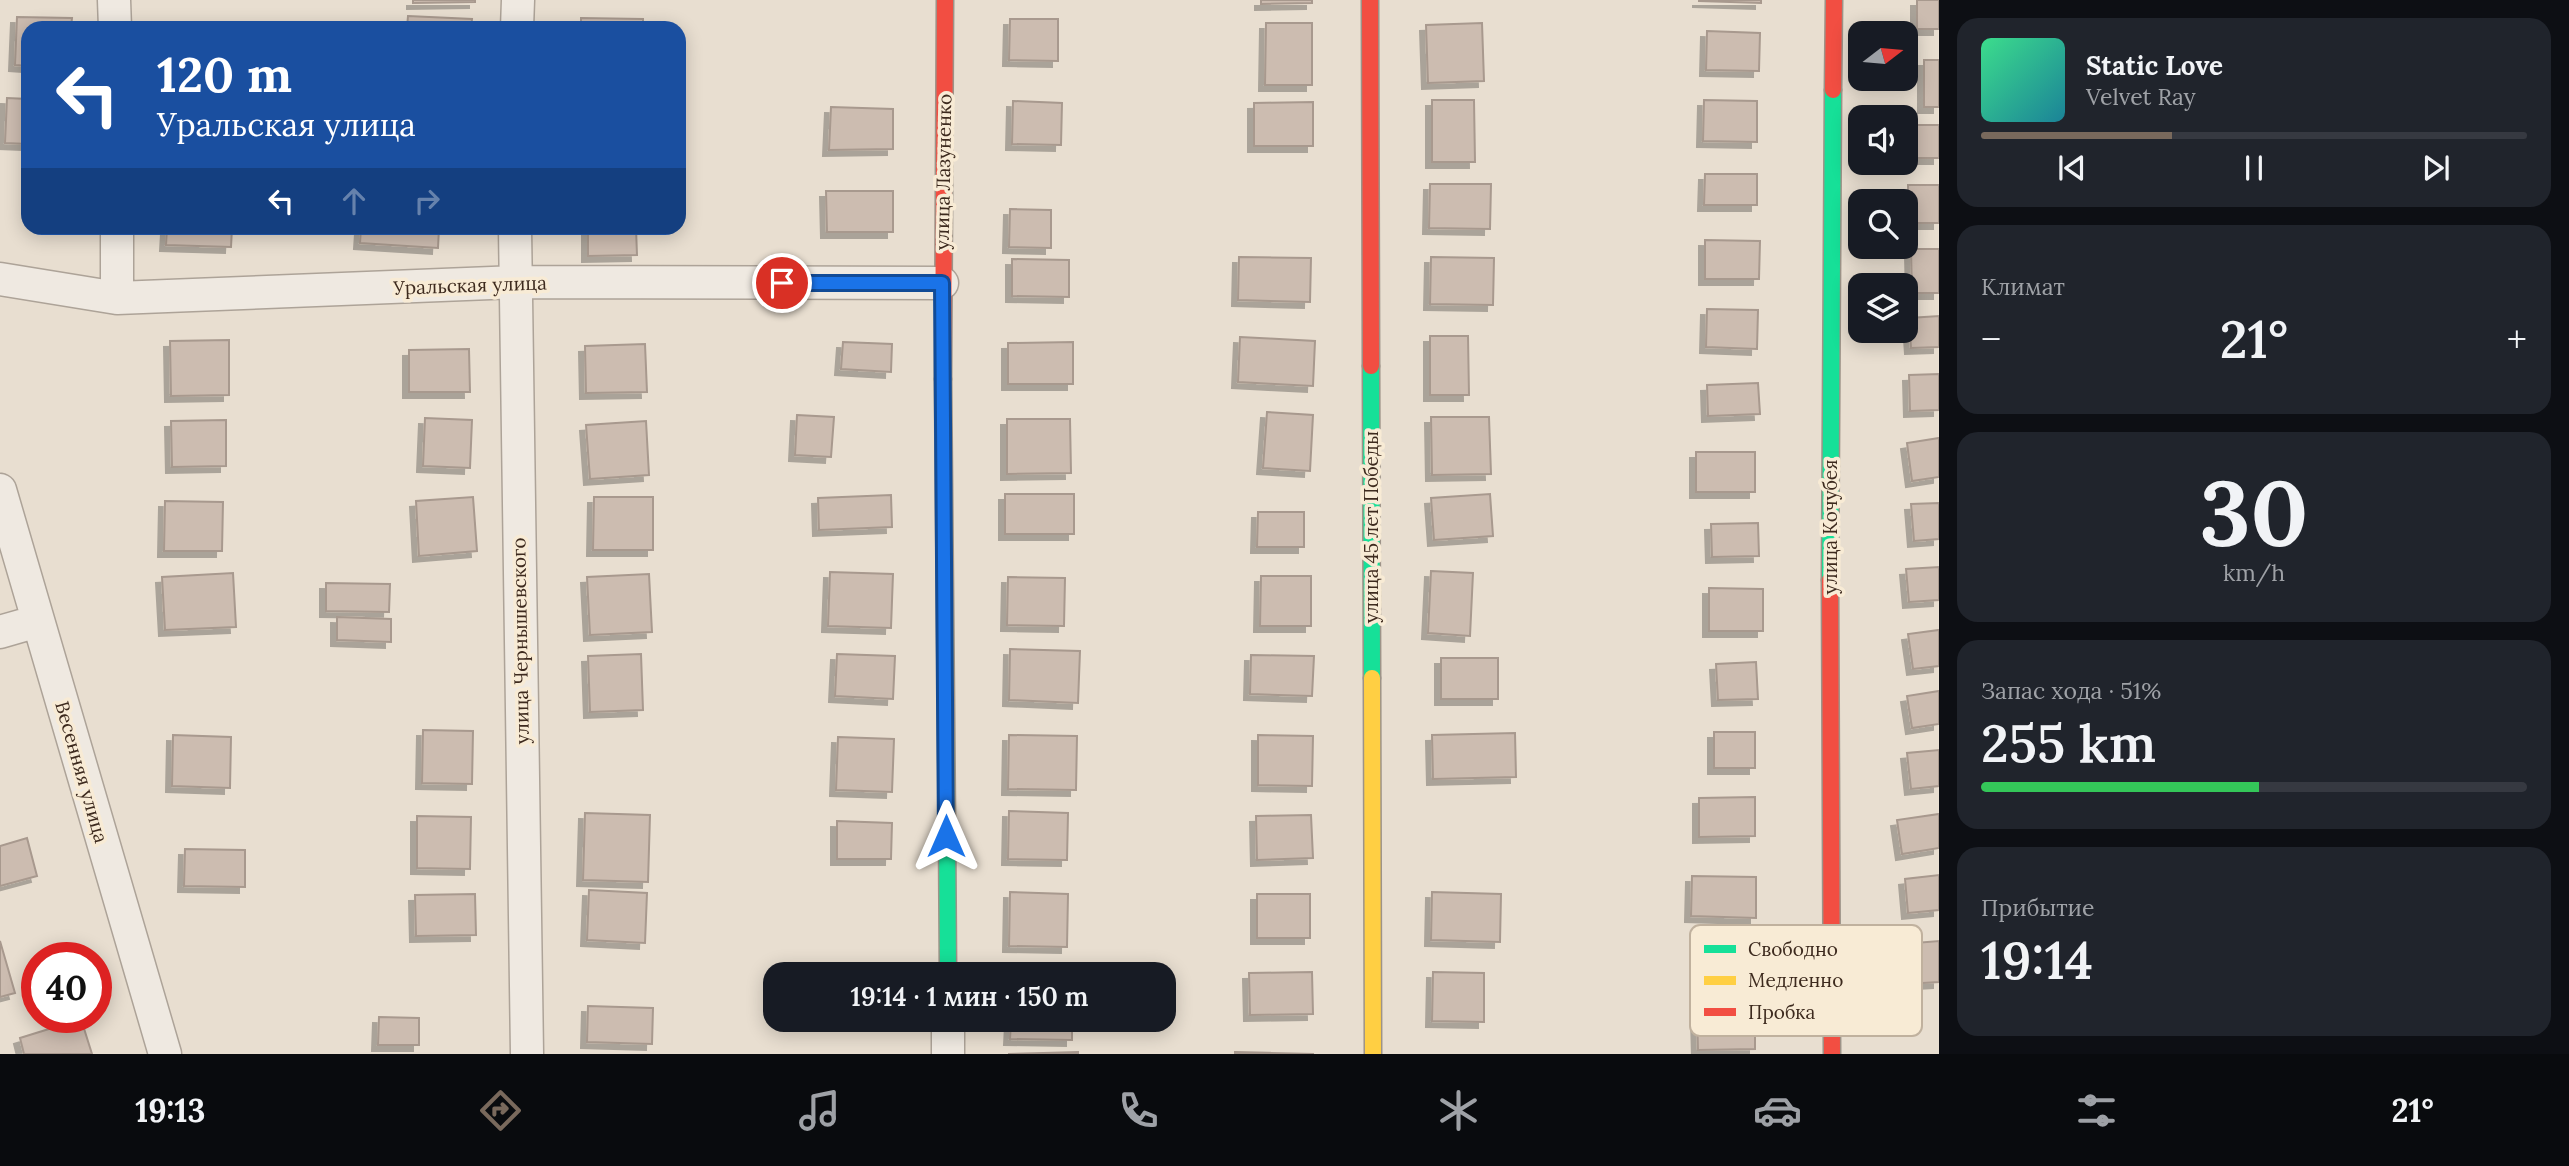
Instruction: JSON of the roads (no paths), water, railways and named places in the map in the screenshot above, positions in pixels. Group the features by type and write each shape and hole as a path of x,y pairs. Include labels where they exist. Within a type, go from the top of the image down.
{"street":[{"path":"114,0 115,21"},
{"path":"517,21 518,0"},
{"name":"улица Лазуненко","path":"944,0 942,283 947,962"},
{"name":"улица 45 лет Победы","path":"1370,0 1373,1054"},
{"name":"улица Кочубея","path":"1831,925 1829,461 1834,0"},
{"path":"117,235 117,298"},
{"name":"улица Чернышевского","path":"515,235 527,1054"},
{"name":"Уральская улица","path":"0,279 117,298 514,282 942,283"},
{"name":"Весенняя улица","path":"0,490 165,1054"},
{"path":"0,632 38,621"},
{"path":"948,1032 948,1054"},
{"name":"улица Кочубея","path":"1832,1036 1832,1054"}]}
